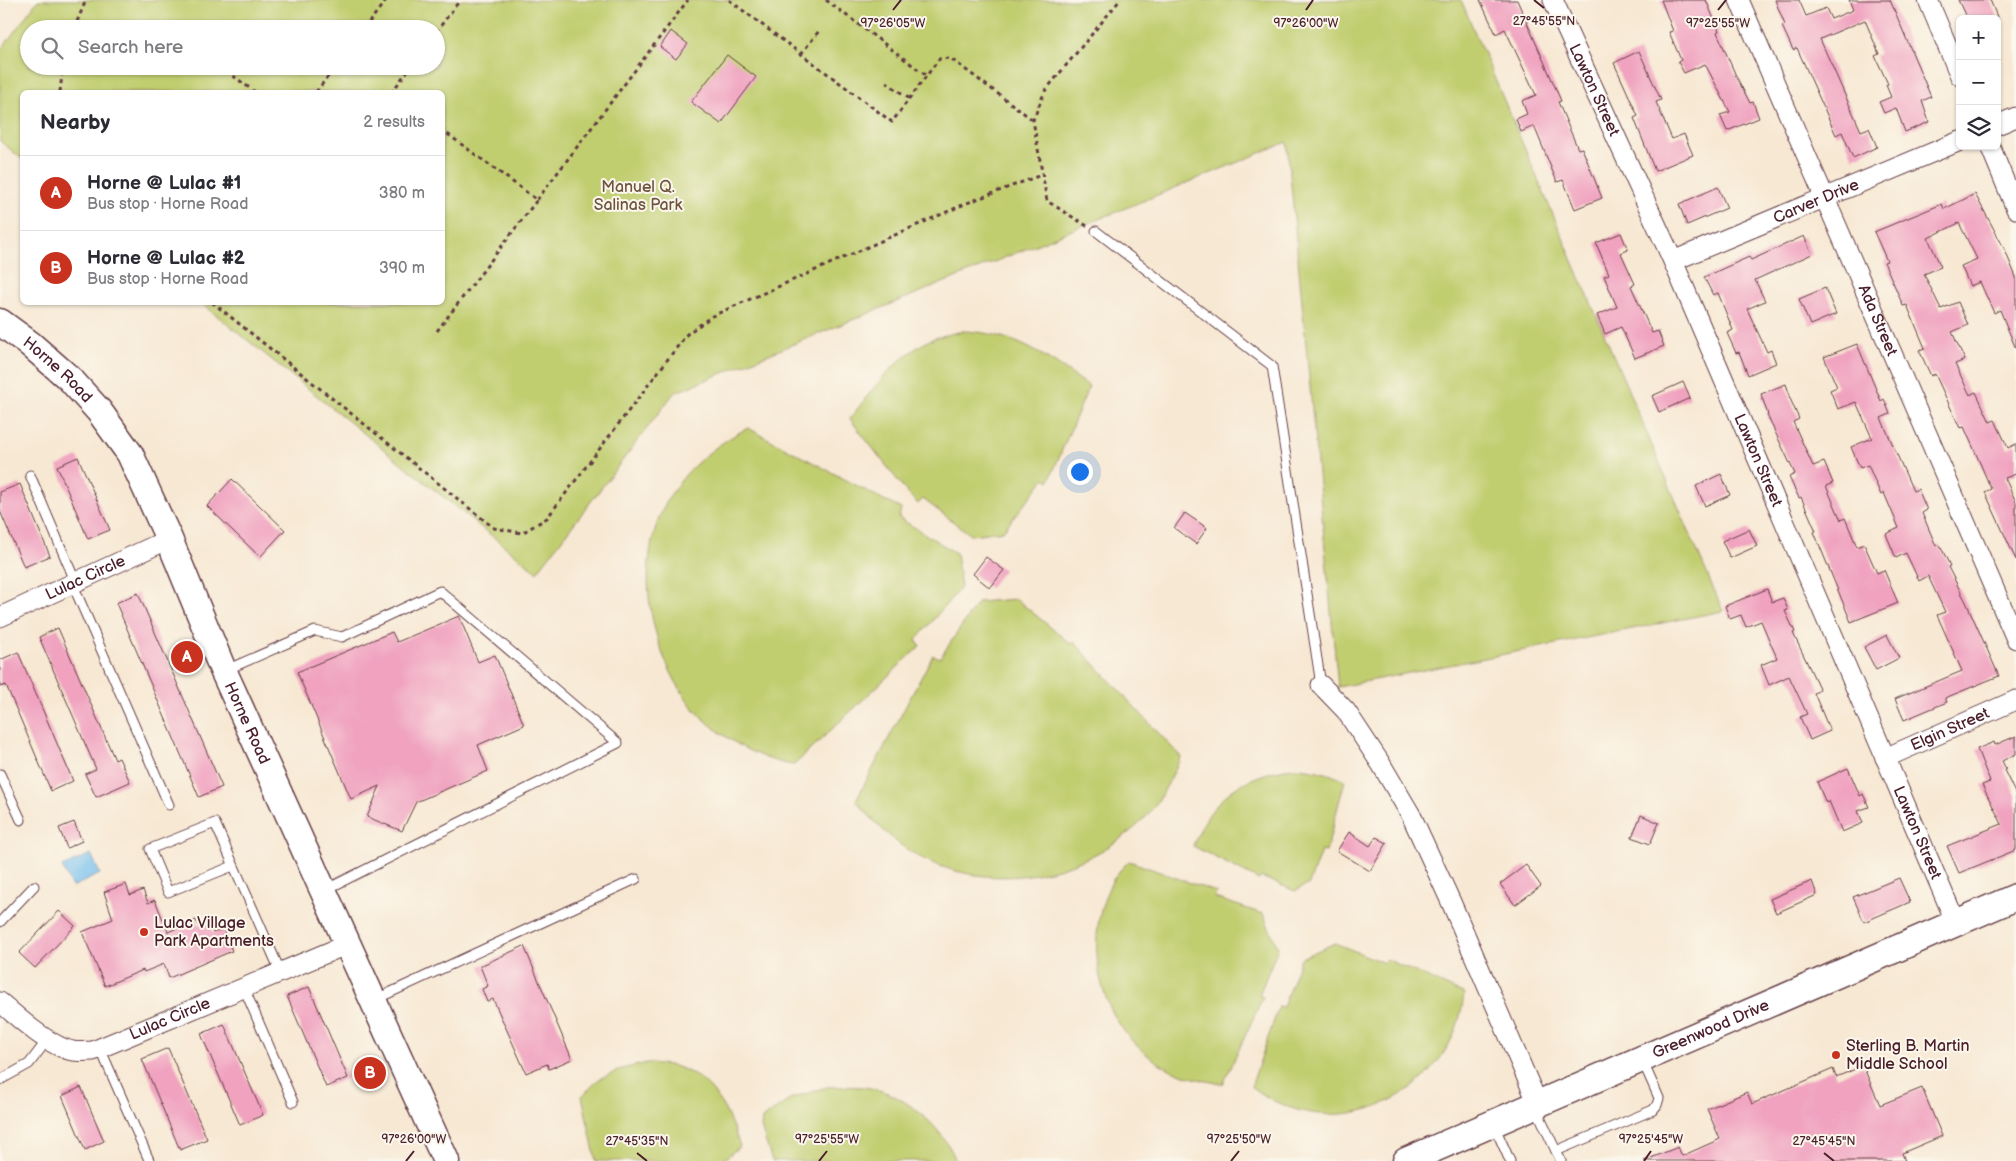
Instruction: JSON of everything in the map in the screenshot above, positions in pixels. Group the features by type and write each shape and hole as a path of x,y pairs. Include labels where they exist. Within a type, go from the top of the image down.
{"main road":[{"name":"Horne Road","path":"0,322 30,344 70,379 99,412 130,454 170,539 223,670 446,1161"},
{"name":"Greenwood Drive","path":"1406,1161 2016,897"}],"street":[{"name":"Lawton Street","path":"1553,0 1673,261 1956,923"},
{"name":"Ada Street","path":"1739,0 2016,639"},
{"path":"1928,0 1956,66"},
{"path":"2001,123 2016,117"},
{"name":"Carver Drive","path":"1673,261 1956,143"},
{"path":"1992,150 2016,209"},
{"name":"Lulac Circle","path":"0,617 170,539"},
{"path":"1321,685 1346,711 1381,764 1411,815 1451,902 1536,1105"},
{"name":"Elgin Street","path":"1885,758 2016,700"},
{"name":"Lulac Circle","path":"0,1002 23,1023 48,1039 72,1051 93,1051 348,944"}],"lane":[{"path":"1096,230 1272,366 1321,685"},
{"path":"30,475 169,805"},
{"path":"223,670 315,631 342,637 440,591 618,743 324,891"},
{"path":"0,774 21,820"},
{"path":"233,866 168,892 150,849 215,822 280,972"},
{"path":"374,1000 636,879"},
{"path":"0,922 34,886"},
{"path":"244,988 293,1102"},
{"path":"0,1080 29,1064 48,1039"},
{"path":"100,1048 149,1160"},
{"path":"1556,1151 1652,1110 1658,1104 1659,1098 1642,1059"},
{"path":"1536,1105 1560,1161"},
{"path":"1493,1123 1509,1158"}],"path":[{"path":"78,20 86,0"},
{"path":"371,20 386,0"},
{"path":"445,20 460,0"},
{"path":"437,331 688,0"},
{"path":"729,0 892,122 939,59 950,58 1033,120"},
{"path":"826,0 927,76"},
{"path":"1096,230 1080,223 1065,211 1047,201 1033,120 1045,92 1120,0"},
{"path":"801,54 819,31"},
{"path":"60,90 62,75"},
{"path":"232,75 252,90"},
{"path":"318,90 329,75"},
{"path":"393,90 404,75"},
{"path":"886,82 910,99"},
{"path":"445,132 536,200"},
{"path":"216,305 494,528 522,533 547,518 687,334 712,316 967,203 1042,175"}],"green space":[{"name":"Manuel Q. Salinas Park","path":"38,0 1461,0 1723,611 1338,687 1287,142 674,393 537,572 203,305 445,305 445,90 20,90 20,157 0,141 0,51 20,24 20,75 445,75 445,20 23,20"},
{"path":"963,331 999,336 1030,348 1089,386 1049,481 1045,478 1003,531 971,535 923,499 918,504 850,419 893,367 914,349 930,340"},
{"path":"748,428 901,509 899,518 956,553 961,587 916,640 920,646 794,765 768,759 744,748 716,729 697,712 676,683 665,659 656,633 650,606 648,579 650,552 656,526 667,501 682,479 702,458 725,441"},
{"path":"1016,599 1071,644 1074,642 1181,757 1160,797 1144,819 1120,839 1093,855 1063,867 1033,874 1001,877 970,874 940,866 911,852 882,829 856,800 933,655 940,658 978,602"},
{"path":"1292,768 1319,771 1345,780 1326,852 1321,851 1309,884 1295,891 1261,877 1259,880 1193,846 1200,829 1209,815 1230,792 1258,776"},
{"path":"1129,861 1216,892 1215,898 1263,914 1278,948 1259,995 1263,997 1223,1084 1188,1076 1156,1061 1136,1045 1120,1025 1108,1002 1100,978 1097,952 1098,927 1104,902 1114,878"},
{"path":"1335,943 1384,963 1386,959 1464,994 1457,1027 1452,1038 1439,1059 1423,1077 1404,1092 1383,1104 1360,1111 1336,1114 1312,1113 1283,1105 1251,1087 1279,1006 1283,1007 1301,958"},
{"path":"647,1063 674,1066 688,1071 699,1078 709,1087 724,1108 740,1146 722,1161 596,1161 582,1096 599,1079 622,1069"},
{"path":"827,1087 863,1087 892,1095 906,1103 931,1123 950,1148 956,1161 772,1161 761,1127 762,1119 792,1098"}],"water":[{"path":"91,854 100,874 72,887 62,867"}],"building":[{"path":"1480,0 1517,0 1561,101 1558,102 1578,149 1582,148 1602,198 1575,209 1563,180 1557,182 1534,126 1521,132 1516,119 1527,114 1522,101 1536,95 1505,29 1496,34"},
{"path":"1661,0 1706,0 1719,31 1717,32 1736,76 1750,103 1753,102 1759,118 1727,131 1720,115 1730,112 1705,64 1684,73 1678,62 1681,60 1669,32 1673,31"},
{"path":"1775,0 1799,0 1806,16 1826,8 1831,19 1853,10 1849,0 1890,0 1931,97 1922,101 1929,122 1905,132 1896,108 1884,113 1879,102 1891,97 1886,85 1888,84 1875,56 1879,54 1865,20 1820,39 1861,131 1869,128 1877,147 1853,158 1842,132 1836,135 1797,48 1793,50 1782,26 1785,25"},
{"path":"1958,0 1990,0 1996,15 1965,15"},
{"path":"671,31 688,44 676,59 660,47"},
{"path":"1639,51 1661,100 1656,102 1672,139 1684,134 1693,155 1655,171 1634,118 1638,116 1614,63"},
{"path":"727,55 756,77 721,124 691,102"},
{"path":"1718,187 1727,208 1687,225 1679,204"},
{"path":"1975,194 2004,248 2016,277 2016,349 2000,310 1994,313 1980,282 1970,286 1961,266 1977,259 1959,223 1928,238 1941,267 1924,274 1941,309 1958,302 1968,325 1952,332 1965,360 1955,364 1970,395 1976,392 1990,422 1995,420 2008,448 2016,444 2016,474 2005,478 2016,502 2016,560 1985,492 1991,489 1964,427 1960,428 1935,374 1931,376 1919,350 1925,348 1907,305 1903,306 1884,262 1887,261 1874,232 1942,204 1944,209"},
{"path":"1621,233 1628,250 1621,253 1635,284 1631,286 1652,333 1658,331 1664,346 1635,358 1621,327 1605,334 1597,315 1617,307 1604,276 1609,274 1596,243"},
{"path":"1804,236 1812,254 1755,280 1765,301 1747,309 1767,352 1771,350 1776,363 1748,375 1739,352 1736,353 1727,333 1733,330 1718,293 1713,295 1704,277 1749,257 1751,260"},
{"path":"1825,288 1836,314 1810,325 1799,299"},
{"path":"1857,344 1881,401 1884,399 1890,414 1881,418 1913,491 1918,489 1927,510 1922,513 1936,546 1940,545 1950,566 1948,567 1999,676 1945,698 1947,702 1904,720 1895,699 1962,671 1937,615 1945,612 1928,576 1919,581 1906,553 1896,558 1886,534 1899,528 1884,493 1881,495 1868,465 1860,468 1851,447 1872,438 1856,402 1838,409 1830,390 1837,387 1824,357"},
{"path":"1683,382 1690,398 1659,412 1652,396"},
{"path":"1786,384 1799,419 1793,422 1813,466 1824,462 1833,483 1826,486 1841,520 1845,518 1857,547 1864,544 1877,573 1884,570 1898,603 1851,622 1814,532 1816,531 1801,497 1799,498 1789,477 1795,474 1767,415 1761,394"},
{"path":"78,457 110,530 88,539 57,466"},
{"path":"1721,474 1730,495 1705,506 1696,486"},
{"path":"232,479 285,530 260,557 207,506"},
{"path":"20,484 50,556 24,567 0,511 0,492"},
{"path":"1185,513 1207,528 1196,544 1174,528"},
{"path":"1749,529 1757,546 1730,558 1722,541"},
{"path":"986,557 1004,570 990,588 973,574"},
{"path":"1767,589 1772,602 1783,598 1788,610 1785,611 1795,632 1793,633 1820,690 1814,693 1830,731 1810,740 1800,717 1807,714 1789,676 1769,685 1761,665 1777,658 1761,621 1746,627 1741,615 1730,619 1725,606"},
{"path":"138,593 222,787 199,797 116,603"},
{"path":"459,616 478,662 495,655 524,725 478,745 488,771 416,802 402,831 367,817 380,786 351,799 297,672 392,632 397,642"},
{"path":"58,628 115,760 119,758 130,782 96,797 85,774 96,769 39,637"},
{"path":"1887,635 1899,658 1876,670 1864,647"},
{"path":"18,652 73,781 51,791 6,685 0,687 0,660"},
{"path":"2016,736 2016,754 2002,761 2006,769 2004,770 2016,795 2016,850 1959,873 1947,846 2002,824 1982,785 1990,782 1977,749 1994,742 1995,745"},
{"path":"1848,768 1860,796 1863,794 1869,807 1858,811 1863,823 1842,832 1829,801 1826,803 1817,782"},
{"path":"1641,815 1659,823 1650,844 1632,837"},
{"path":"74,822 82,841 67,848 59,828"},
{"path":"1349,832 1370,846 1376,837 1387,843 1370,871 1337,851"},
{"path":"1526,865 1541,886 1515,905 1500,884"},
{"path":"1899,878 1910,902 1864,922 1853,897"},
{"path":"1812,881 1817,895 1776,913 1770,899"},
{"name":"Lulac Village Park Apartments","path":"126,884 130,895 143,890 148,903 155,900 168,932 196,920 198,925 208,921 213,933 223,929 232,951 169,978 164,964 144,972 143,970 105,986 82,932 113,919 104,892"},
{"path":"59,911 75,926 35,968 19,953"},
{"path":"524,946 572,1059 549,1069 547,1064 526,1073 493,999 487,1002 482,989 488,986 480,966"},
{"path":"309,987 348,1078 326,1087 287,996"},
{"path":"224,1024 263,1115 240,1125 201,1034"},
{"path":"168,1048 207,1139 180,1150 142,1059"},
{"path":"1863,1066 1880,1105 1922,1088 1942,1136 1902,1153 1905,1161 1644,1161 1678,1147 1682,1156 1720,1139 1707,1109 1747,1092 1752,1104 1833,1069 1836,1077"},
{"path":"81,1087 104,1141 85,1150 62,1096"}],"place":[{"name":"Horne @ Lulac #1","path":"187,657"},
{"name":"Lulac Village Park Apartments","path":"144,932"},
{"name":"Sterling B. Martin Middle School","path":"1836,1055"},
{"name":"Horne @ Lulac #2","path":"370,1073"}]}
